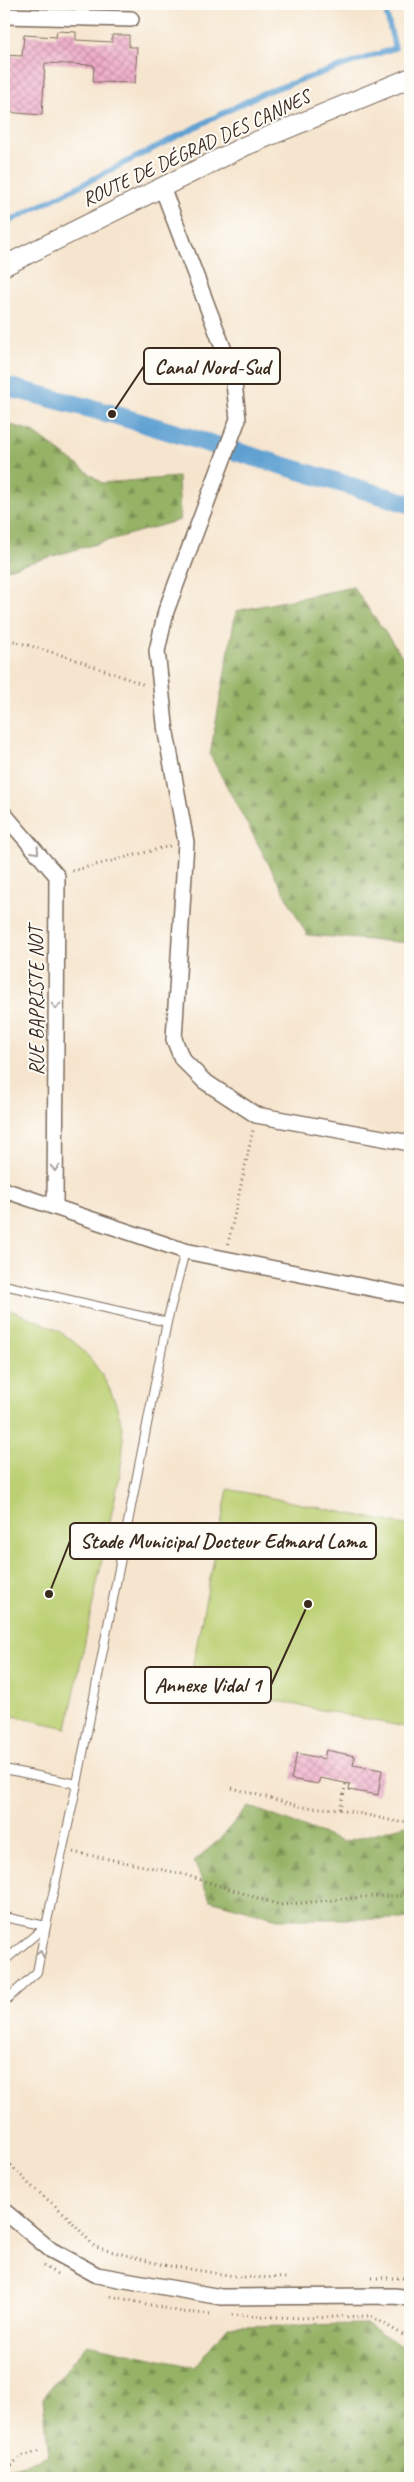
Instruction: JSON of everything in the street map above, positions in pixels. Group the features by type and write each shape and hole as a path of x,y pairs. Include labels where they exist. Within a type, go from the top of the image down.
{"street":[{"path":"4,16 131,19"},
{"name":"ROUTE DE DÉGRAD DES CANNES","path":"4,266 245,146 410,78"},
{"path":"162,187 232,374 238,419 166,611 157,651 161,691 186,842 174,1039 182,1059 204,1081 256,1115 410,1144"},
{"path":"4,814 57,876"},
{"name":"RUE BAPRISTE NOT","path":"55,1207 57,876"},
{"path":"4,1190 185,1251 410,1296"},
{"path":"7,2220 51,2250 97,2275 150,2286 221,2297 394,2296 410,2298"},
{"path":"394,2296 410,2306"}],"lane":[{"path":"4,2002 37,1972 63,1850 167,1322 185,1251"},
{"path":"4,1285 167,1322"},
{"path":"4,1769 76,1784"},
{"path":"4,1917 46,1926"},
{"path":"4,1961 46,1926"}],"path":[{"path":"4,638 71,658 161,691"},
{"path":"57,876 111,860 186,842"},
{"path":"225,1259 256,1115"},
{"path":"340,1809 346,1783"},
{"path":"232,1788 303,1807 340,1809 398,1822 410,1821"},
{"path":"63,1850 179,1873 280,1905 374,1896 410,1896"},
{"path":"4,2158 30,2186 64,2214 95,2247 163,2265 241,2277 290,2278"},
{"path":"365,2278 410,2278"},
{"path":"4,2472 21,2456 42,2452"}],"green space":[{"path":"4,423 32,431 102,483 178,477 180,520 4,570"},
{"path":"353,587 407,663 410,662 410,943 307,935 210,755 236,611"},
{"path":"4,1308 53,1328 81,1348 93,1362 112,1393 122,1427 123,1448 120,1474 67,1728 4,1714"},
{"path":"228,1489 410,1526 410,1728 189,1683"},
{"path":"248,1806 343,1842 410,1824 410,1919 278,1919 210,1900 194,1861 219,1840"},
{"path":"367,2324 410,2352 410,2478 4,2478 4,2470 49,2456 43,2398 87,2344 194,2367 228,2326"}],"building":[{"path":"57,31 76,32 76,40 112,42 112,35 129,35 129,47 137,47 135,83 93,82 94,65 45,63 42,115 4,112 5,55 22,56 24,35 56,37"},
{"path":"326,1750 355,1756 353,1765 382,1770 378,1795 349,1790 350,1784 320,1778 318,1784 291,1779 297,1753 324,1759"}],"waterway":[{"path":"4,224 263,93 395,48 384,4"},
{"path":"4,386 112,414 410,504"}],"place":[{"name":"Canal Nord-Sud","path":"112,414"},
{"name":"Stade Municipal Docteur Edmard Lama","path":"49,1594"},
{"name":"Annexe Vidal 1","path":"308,1604"}]}
